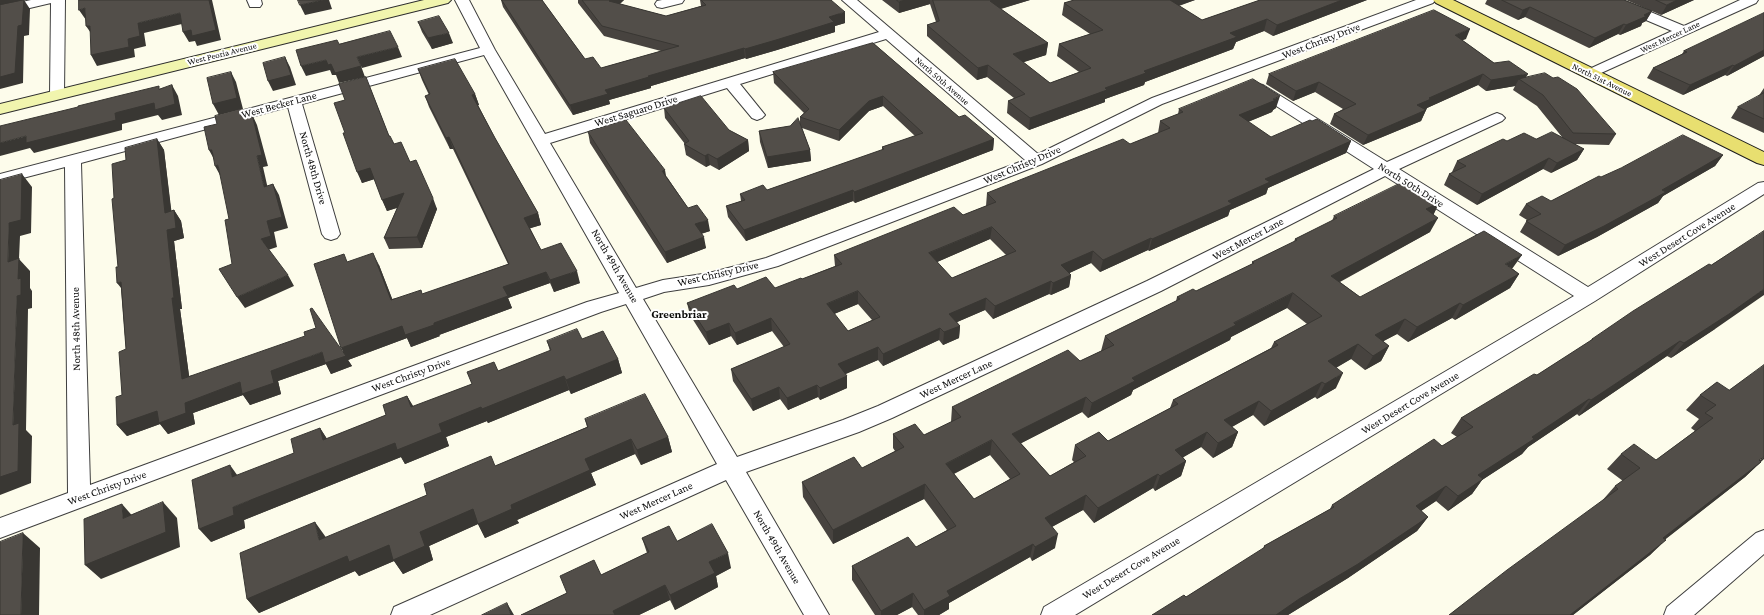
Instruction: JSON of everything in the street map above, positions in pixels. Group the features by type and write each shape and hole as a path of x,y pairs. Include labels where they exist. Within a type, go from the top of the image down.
{"main road":[{"name":"West Peoria Avenue","path":"0,109 443,0"},
{"name":"North 51st Avenue","path":"1441,0 1764,159"}],"street":[{"path":"0,10 49,0"},
{"path":"57,95 58,0"},
{"name":"North 49th Avenue","path":"462,0 488,50 542,140 817,615"},
{"path":"662,4 677,0"},
{"name":"North 50th Avenue","path":"849,0 1036,161"},
{"name":"West Christy Drive","path":"0,528 594,307 663,286 741,271 772,262 1036,161 1157,101 1234,74 1428,0"},
{"path":"1611,0 1684,31"},
{"name":"West Mercer Lane","path":"1590,74 1751,0"},
{"name":"West Saguaro Drive","path":"542,140 888,34"},
{"name":"West Becker Lane","path":"0,179 488,50"},
{"name":"North 50th Drive","path":"1234,74 1588,296"},
{"path":"730,82 758,115"},
{"name":"North 48th Drive","path":"294,101 331,234"},
{"name":"West Mercer Lane","path":"403,615 731,468 851,426 885,412 1161,283 1386,168 1498,118"},
{"name":"North 48th Avenue","path":"73,160 79,498"},
{"name":"West Desert Cove Avenue","path":"1053,615 1588,296 1764,187"},
{"path":"1676,615 1764,540"}],"building":[{"path":"24,0 22,25 18,26 15,73 0,77 0,5"},
{"path":"79,0 209,0 216,30 192,36 191,30 183,32 180,13 138,23 140,36 128,39 129,47 91,55 90,26 86,26 85,8 79,10"},
{"path":"298,0 323,0 300,5"},
{"path":"502,0 542,0 585,59 593,57 601,68 679,46 602,26 582,0 611,0 609,1 666,16 706,5 701,0 831,0 845,12 829,17 834,22 648,76 649,77 605,90 608,94 570,105"},
{"path":"933,0 993,0 990,1 1048,43 1013,54 1050,83 1091,68 1059,44 1103,30 1064,3 1074,0 1170,0 1202,20 1260,0 1342,0 1277,25 1267,19 1230,33 1237,37 1144,71 1146,73 1105,88 1107,90 1030,118 1008,101 1025,94 988,65 978,68 927,25 939,21"},
{"path":"1502,0 1624,0 1652,11 1644,15 1647,16 1626,25 1624,24 1595,38 1530,7 1523,10"},
{"path":"1656,0 1677,0 1667,5"},
{"path":"1434,10 1470,29 1455,35 1494,63 1509,61 1528,74 1491,80 1483,74 1429,98 1431,99 1417,105 1426,110 1368,135 1334,114 1356,104 1319,82 1296,91 1269,74"},
{"path":"1764,13 1764,50 1734,66 1733,65 1690,85 1653,68 1687,52 1684,51"},
{"path":"439,16 449,33 428,38 418,22"},
{"path":"390,31 398,47 357,57 361,66 335,73 331,64 328,65 326,60 301,66 296,50 337,40 339,44"},
{"path":"873,43 959,117 965,115 994,139 854,192 853,190 744,230 726,206 745,200 740,194 763,185 767,190 884,149 882,147 923,133 883,96 869,101 839,130 800,117 809,109 773,72"},
{"path":"285,57 291,75 268,81 263,63"},
{"path":"455,59 475,94 472,95 495,138 538,213 524,218 541,250 561,243 577,271 550,280 546,272 503,287 508,296 434,323 434,325 405,335 402,326 341,348 314,264 344,254 347,262 373,253 391,300 421,290 422,294 509,264 449,137 446,138 425,96 430,94 418,69"},
{"path":"231,72 237,98 213,104 207,78"},
{"path":"1545,73 1553,78 1558,77 1577,89 1616,134 1573,133 1543,95 1519,79"},
{"path":"366,77 389,136 394,144 401,142 410,162 416,160 433,198 417,237 384,238 404,193 382,200 370,168 357,172 343,133 345,133 334,103 345,100 339,84"},
{"path":"1253,79 1280,96 1273,99 1276,100 1239,115 1271,137 1310,120 1312,121 1317,119 1351,141 1265,179 1270,182 1228,201 1232,204 1103,260 1093,251 1061,265 1071,275 1053,283 1051,281 995,306 986,298 949,314 960,326 944,332 940,328 883,354 878,347 838,364 847,376 820,388 817,385 787,398 779,387 751,399 731,369 790,344 771,318 735,333 729,323 706,332 687,303 734,285 737,289 766,277 775,288 842,264 834,255 954,207 963,215 996,202 987,193 1123,139 1130,144 1170,128 1160,121 1183,112 1179,109","holes":["992,227 1016,251 952,278 929,253","858,291 880,317 848,331 827,304"]},
{"path":"172,85 175,104 155,110 154,103 115,113 116,120 26,143 26,136 0,143 0,126 159,86 159,89"},
{"path":"1764,93 1764,119 1738,107"},
{"path":"701,96 729,130 748,140 717,159 708,154 705,156 684,144 689,141 664,108"},
{"path":"240,109 242,117 252,114 262,155 257,156 264,187 273,184 282,217 267,221 271,236 261,239 288,275 237,297 219,269 232,264 225,220 229,219 218,165 215,166 212,150 209,150 204,127 217,124 215,116"},
{"path":"798,118 810,150 767,157 759,131 790,126"},
{"path":"626,120 665,170 662,171 688,208 697,205 708,220 695,224 704,237 665,252 588,132"},
{"path":"1552,132 1584,149 1557,163 1549,158 1482,194 1449,174 1466,166 1457,161 1503,139 1507,141 1524,133 1536,139"},
{"path":"1683,135 1723,155 1662,190 1666,192 1604,226 1565,245 1526,221 1541,214 1526,204 1542,196 1551,201 1599,176 1601,177 1621,168"},
{"path":"157,139 165,213 174,210 176,228 167,230 174,298 172,298 182,379 305,336 304,332 316,328 310,309 312,308 346,356 325,363 322,352 271,371 274,383 242,394 240,382 185,403 186,413 159,423 157,411 117,425 116,397 122,395 119,352 126,349 121,282 117,283 116,267 118,267 112,199 114,198 112,164 126,160 125,148"},
{"path":"22,174 21,220 9,223 8,262 19,258 18,279 21,278 21,295 17,296 13,425 19,423 18,471 0,477 0,180"},
{"path":"1405,181 1439,203 1426,209 1438,218 1331,276 1360,297 1484,231 1522,255 1505,264 1519,274 1463,305 1460,303 1417,327 1405,319 1375,335 1389,346 1373,356 1358,344 1328,361 1343,373 1325,384 1322,382 1271,411 1259,401 1224,420 1238,432 1218,443 1207,432 1175,450 1186,461 1160,476 1158,474 1098,508 1086,495 1045,518 1058,534 1035,547 1033,544 947,591 950,596 924,610 913,593 881,611 852,566 908,537 916,547 956,526 925,484 833,530 802,482 854,457 862,468 904,447 893,434 915,424 924,435 961,417 952,407 1068,350 1080,361 1114,345 1105,336 1180,299 1177,297 1193,289 1196,291 1254,263 1252,262 1337,218 1334,216","holes":["1293,293 1322,316 1274,342 1278,345 1173,400 1178,404 1108,441 1099,432 1075,445 1086,456 1050,476 1012,434 1086,397 1092,403 1135,381 1132,378 1236,325 1234,323","992,440 1020,474 974,499 946,464"]},
{"path":"1764,231 1764,289 1684,343 1680,341 1532,437 1534,439 1478,475 1483,479 1458,496 1446,486 1416,506 1428,517 1358,564 1299,599 1276,615 1152,615 1184,595 1186,597 1265,547 1264,546 1334,507 1332,505 1434,439 1442,446 1473,427 1461,418 1534,374 1537,375 1633,311 1709,264 1711,265"},
{"path":"577,329 582,339 603,331 618,359 566,380 564,376 482,409 481,407 439,424 442,432 397,450 395,443 233,507 234,515 199,529 192,480 230,465 232,477 294,453 291,439 320,428 323,440 386,415 383,405 407,396 411,407 472,384 467,372 494,362 498,371 551,350 547,341"},
{"path":"1764,365 1764,457 1759,460 1761,462 1663,538 1666,540 1570,615 1449,615 1507,570 1618,489 1615,486 1640,468 1621,454 1634,444 1656,460 1713,418 1705,413 1716,405 1700,395 1717,382 1729,390"},
{"path":"645,394 668,437 637,450 631,439 585,459 590,470 511,505 512,509 478,524 473,509 420,532 425,546 393,560 389,545 349,562 347,556 247,599 240,553 315,522 319,540 427,495 424,484 491,456 495,466 588,427 585,419"},
{"path":"163,502 166,532 85,565 84,519 122,504 123,518"},
{"path":"712,524 728,553 709,562 715,573 670,595 665,585 613,611 615,615 521,615 567,593 560,576 594,560 601,575 649,552 642,538 669,526 677,541"},
{"path":"23,533 21,615 0,615 0,542"},
{"path":"507,603 511,615 482,615"}],"district":[{"name":"Greenbriar","path":"679,314"}]}
